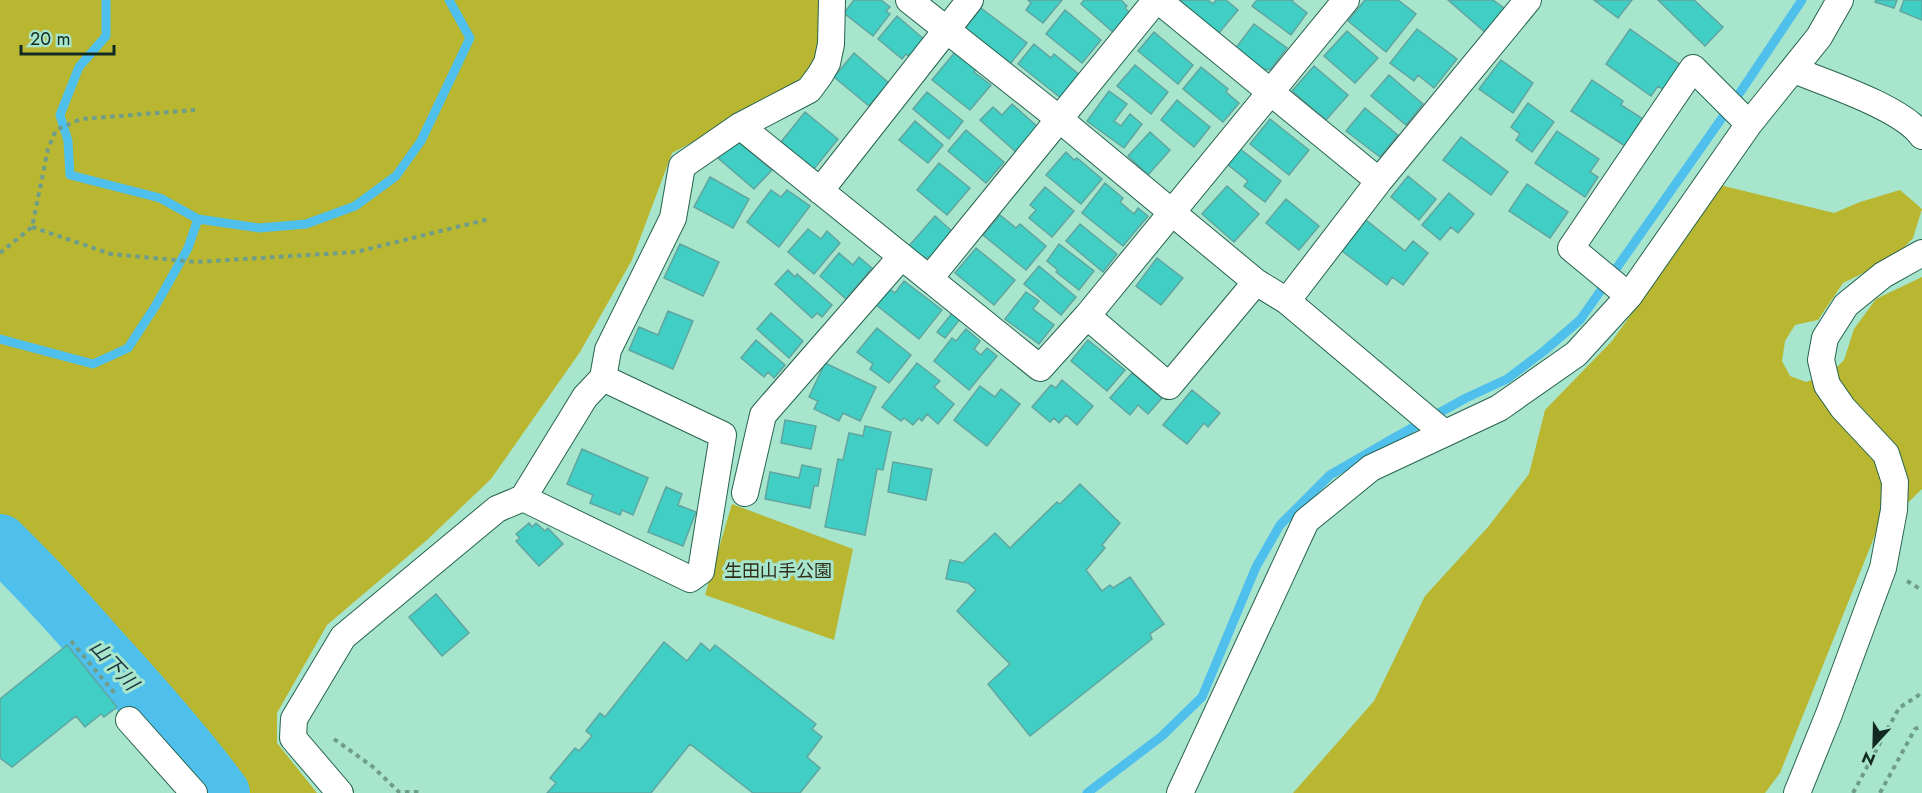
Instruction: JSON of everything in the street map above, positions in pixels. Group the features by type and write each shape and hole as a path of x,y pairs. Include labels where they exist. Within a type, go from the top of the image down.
{"street":[{"path":"340,793 293,738 294,719 343,637 497,510 523,498 585,397 603,378 608,350 673,218 682,166 740,126 809,90 826,63 831,44 832,0"},
{"path":"909,0 1058,118 1256,282 1287,301 1444,433"},
{"path":"820,191 970,0"},
{"path":"930,278 1058,118 1157,0 1379,181"},
{"path":"740,126 1040,368 1087,316 1173,213 1346,0"},
{"path":"1287,301 1379,181 1527,0"},
{"path":"1179,793 1306,521 1371,468 1499,408 1576,354 1629,296 1749,124 1819,37 1840,0"},
{"path":"1629,296 1571,248 1693,68 1749,124"},
{"path":"1794,70 1871,101 1916,127 1922,136"},
{"path":"1797,793 1883,568 1894,510 1895,482 1886,454 1843,408 1827,385 1821,360 1825,338 1846,305 1883,275 1922,253"},
{"path":"744,493 763,416 901,257"},
{"path":"1087,316 1169,386 1256,282"},
{"path":"523,498 690,579 701,572 723,435 603,378"},
{"path":"129,720 194,793"}],"path":[{"path":"0,253 32,227 48,149 56,130 81,119 195,110"},
{"path":"32,227 111,254 196,262 356,252 489,219"},
{"path":"71,640 123,704 129,720"},
{"path":"1853,793 1899,708 1922,693"},
{"path":"294,725 329,736 373,767 399,792 419,792"},
{"path":"1880,793 1915,729 1922,726"}],"green space":[{"path":"0,0 820,0 818,59 807,74 744,115 672,153 632,260 580,352 491,479 427,540 327,625 277,713 277,743 317,793 240,793 202,740 49,571 0,525"},
{"path":"1720,185 1834,213 1860,202 1900,190 1922,209 1913,238 1894,258 1843,283 1818,320 1795,325 1785,341 1782,361 1790,376 1806,382 1831,373 1844,360 1854,329 1876,299 1922,277 1922,489 1875,535 1780,773 1765,793 1293,793 1374,701 1425,596 1488,527 1529,474 1545,410 1612,341 1692,230"},
{"name":"生田山手公園","path":"732,504 853,549 834,640 705,595"}],"building":[{"path":"854,0 881,0 890,7 886,11 890,14 873,36 844,13"},
{"path":"1028,0 1062,0 1043,23 1026,10 1031,3"},
{"path":"1084,0 1121,0 1131,14 1114,33 1081,4"},
{"path":"1182,0 1208,0 1213,4 1216,0 1226,0 1238,10 1218,34 1180,2"},
{"path":"1257,0 1293,0 1307,13 1291,35 1252,6"},
{"path":"1365,0 1398,0 1416,14 1386,52 1348,21"},
{"path":"1448,0 1493,0 1505,9 1486,33"},
{"path":"1594,0 1632,0 1618,18"},
{"path":"1658,0 1694,0 1723,27 1705,46"},
{"path":"1876,0 1897,0 1894,8 1875,2"},
{"path":"1904,0 1922,0 1922,20 1900,11"},
{"path":"981,8 1027,43 1010,64 967,31 966,27"},
{"path":"1065,10 1101,40 1082,63 1046,34"},
{"path":"897,16 926,41 911,58 906,54 902,59 878,39"},
{"path":"1254,24 1287,48 1270,70 1263,69 1235,49"},
{"path":"1417,29 1457,59 1434,88 1418,75 1414,81 1390,63"},
{"path":"1630,29 1682,66 1665,91 1658,86 1651,96 1606,64"},
{"path":"1347,31 1378,58 1355,83 1324,56"},
{"path":"1154,32 1193,65 1178,84 1138,51"},
{"path":"1034,44 1051,58 1054,54 1080,75 1061,98 1018,64"},
{"path":"955,52 976,69 974,72 991,85 970,110 932,80"},
{"path":"854,53 889,83 869,106 834,77"},
{"path":"1501,60 1533,83 1513,113 1479,89"},
{"path":"1135,65 1168,92 1151,114 1117,86"},
{"path":"1314,66 1348,95 1326,120 1292,91"},
{"path":"1201,67 1228,89 1226,92 1239,103 1223,122 1183,89"},
{"path":"1389,75 1423,104 1406,125 1371,96"},
{"path":"1592,80 1623,101 1621,105 1643,119 1625,146 1571,111"},
{"path":"1109,91 1127,104 1114,121 1121,126 1130,114 1142,124 1124,148 1087,121"},
{"path":"927,92 963,121 949,139 913,109"},
{"path":"1177,100 1210,127 1194,147 1161,120"},
{"path":"1528,103 1554,122 1532,152 1516,140 1520,134 1511,127"},
{"path":"1012,104 1039,128 1017,153 980,120 993,107 1002,115"},
{"path":"1365,108 1398,135 1380,157 1346,131"},
{"path":"805,112 838,139 814,169 781,142"},
{"path":"1270,119 1309,150 1289,175 1250,144"},
{"path":"915,121 943,145 928,163 899,140"},
{"path":"966,130 1004,162 986,183 948,151"},
{"path":"1557,131 1599,159 1590,172 1598,177 1585,197 1535,163"},
{"path":"1150,132 1170,150 1148,175 1128,156"},
{"path":"1461,137 1508,172 1491,195 1443,160"},
{"path":"739,142 772,170 754,189 718,158 724,149"},
{"path":"1239,148 1281,181 1265,202 1244,186 1248,181 1227,164"},
{"path":"1066,152 1074,160 1077,158 1102,179 1081,204 1046,175"},
{"path":"939,163 970,188 947,215 917,190"},
{"path":"1408,176 1436,199 1419,220 1391,197"},
{"path":"710,177 749,199 733,228 694,207"},
{"path":"1105,183 1123,198 1120,202 1134,214 1138,208 1148,216 1123,246 1082,213"},
{"path":"1527,184 1568,212 1550,238 1509,211"},
{"path":"1227,186 1259,214 1234,242 1202,214"},
{"path":"1045,187 1074,211 1052,237 1029,218 1036,210 1030,205"},
{"path":"771,190 781,197 787,190 810,206 779,247 747,222"},
{"path":"1449,193 1474,214 1458,233 1451,227 1440,240 1422,225"},
{"path":"1286,199 1319,226 1299,250 1266,223"},
{"path":"1000,215 1016,228 1020,224 1046,246 1026,270 983,235"},
{"path":"935,216 954,233 935,257 923,258 909,246"},
{"path":"1366,220 1405,251 1413,241 1428,253 1403,285 1392,277 1387,285 1342,251"},
{"path":"1080,224 1117,254 1103,272 1066,241"},
{"path":"808,229 821,239 827,231 840,243 814,274 788,252"},
{"path":"680,244 719,262 703,296 664,278"},
{"path":"1059,244 1094,271 1079,290 1056,272 1058,270 1047,261"},
{"path":"976,248 1015,280 994,305 955,273"},
{"path":"839,253 853,265 859,257 872,268 846,299 820,276"},
{"path":"1157,258 1183,278 1161,305 1136,286"},
{"path":"1039,266 1076,297 1061,315 1024,284"},
{"path":"788,270 795,277 797,274 832,305 822,317 817,313 812,318 775,284"},
{"path":"904,281 942,310 919,339 875,304 888,288 895,293"},
{"path":"1026,292 1039,301 1033,309 1054,325 1039,344 1005,319"},
{"path":"668,311 693,321 673,369 629,350 639,327 658,335"},
{"path":"953,312 961,318 945,338 937,332"},
{"path":"771,313 803,341 789,358 757,329"},
{"path":"877,328 911,355 889,383 870,369 873,364 857,352"},
{"path":"966,329 980,341 974,349 981,355 987,348 997,356 969,390 934,361 952,338 956,341"},
{"path":"756,340 785,365 774,378 768,372 764,377 741,358"},
{"path":"1088,340 1125,370 1107,391 1071,361"},
{"path":"825,363 876,387 860,421 843,413 839,421 814,409 818,401 809,397"},
{"path":"917,363 940,381 934,387 954,404 938,424 927,414 922,421 919,418 913,425 904,418 901,421 882,407"},
{"path":"1132,373 1162,398 1148,414 1138,405 1130,415 1110,398"},
{"path":"1062,380 1093,406 1077,425 1066,415 1059,423 1054,418 1050,422 1032,407 1051,385 1056,388"},
{"path":"980,386 995,397 1001,389 1020,404 987,446 954,420"},
{"path":"1192,390 1220,413 1208,427 1204,423 1187,444 1163,425"},
{"path":"785,420 816,426 811,449 781,443"},
{"path":"865,426 891,432 883,470 877,469 865,535 825,527 838,459 843,460 849,433 863,436"},
{"path":"582,449 648,478 633,515 622,510 620,515 590,503 593,495 567,484"},
{"path":"893,462 932,469 926,500 888,492"},
{"path":"802,465 821,469 818,486 814,486 810,508 765,499 770,472 799,478"},
{"path":"1080,484 1120,523 1102,545 1105,548 1086,570 1102,591 1110,585 1113,588 1130,577 1164,624 1150,634 1152,639 1030,736 988,684 1010,664 957,611 976,590 968,583 946,579 950,560 963,563 995,533 1010,548 1057,502 1060,504"},
{"path":"666,487 682,494 678,505 696,512 683,546 648,532"},
{"path":"529,523 532,527 536,523 545,531 548,528 563,544 539,566 516,541 520,538 516,534"},
{"path":"436,594 469,633 442,656 409,617"},
{"path":"664,642 687,661 701,643 710,651 715,645 816,724 812,729 822,737 807,757 820,768 800,793 753,793 690,744 651,793 547,793 556,783 550,778 575,748 579,751 592,736 586,731 600,713 605,717"},
{"path":"67,645 117,707 104,717 101,714 85,727 76,716 12,767 0,758 0,699"}],"waterway":[{"path":"0,339 93,364 128,348 156,305 188,248 198,219 160,198 70,175 68,141 60,115 79,67 106,36 106,0"},
{"path":"198,219 259,228 306,224 355,206 396,176 421,141 470,38 449,0"},
{"path":"1087,793 1162,736 1202,697 1256,567 1280,525 1330,475 1466,398 1507,379 1580,320 1802,0"},
{"name":"山下川","path":"0,542 51,594 147,702 222,793"}]}
